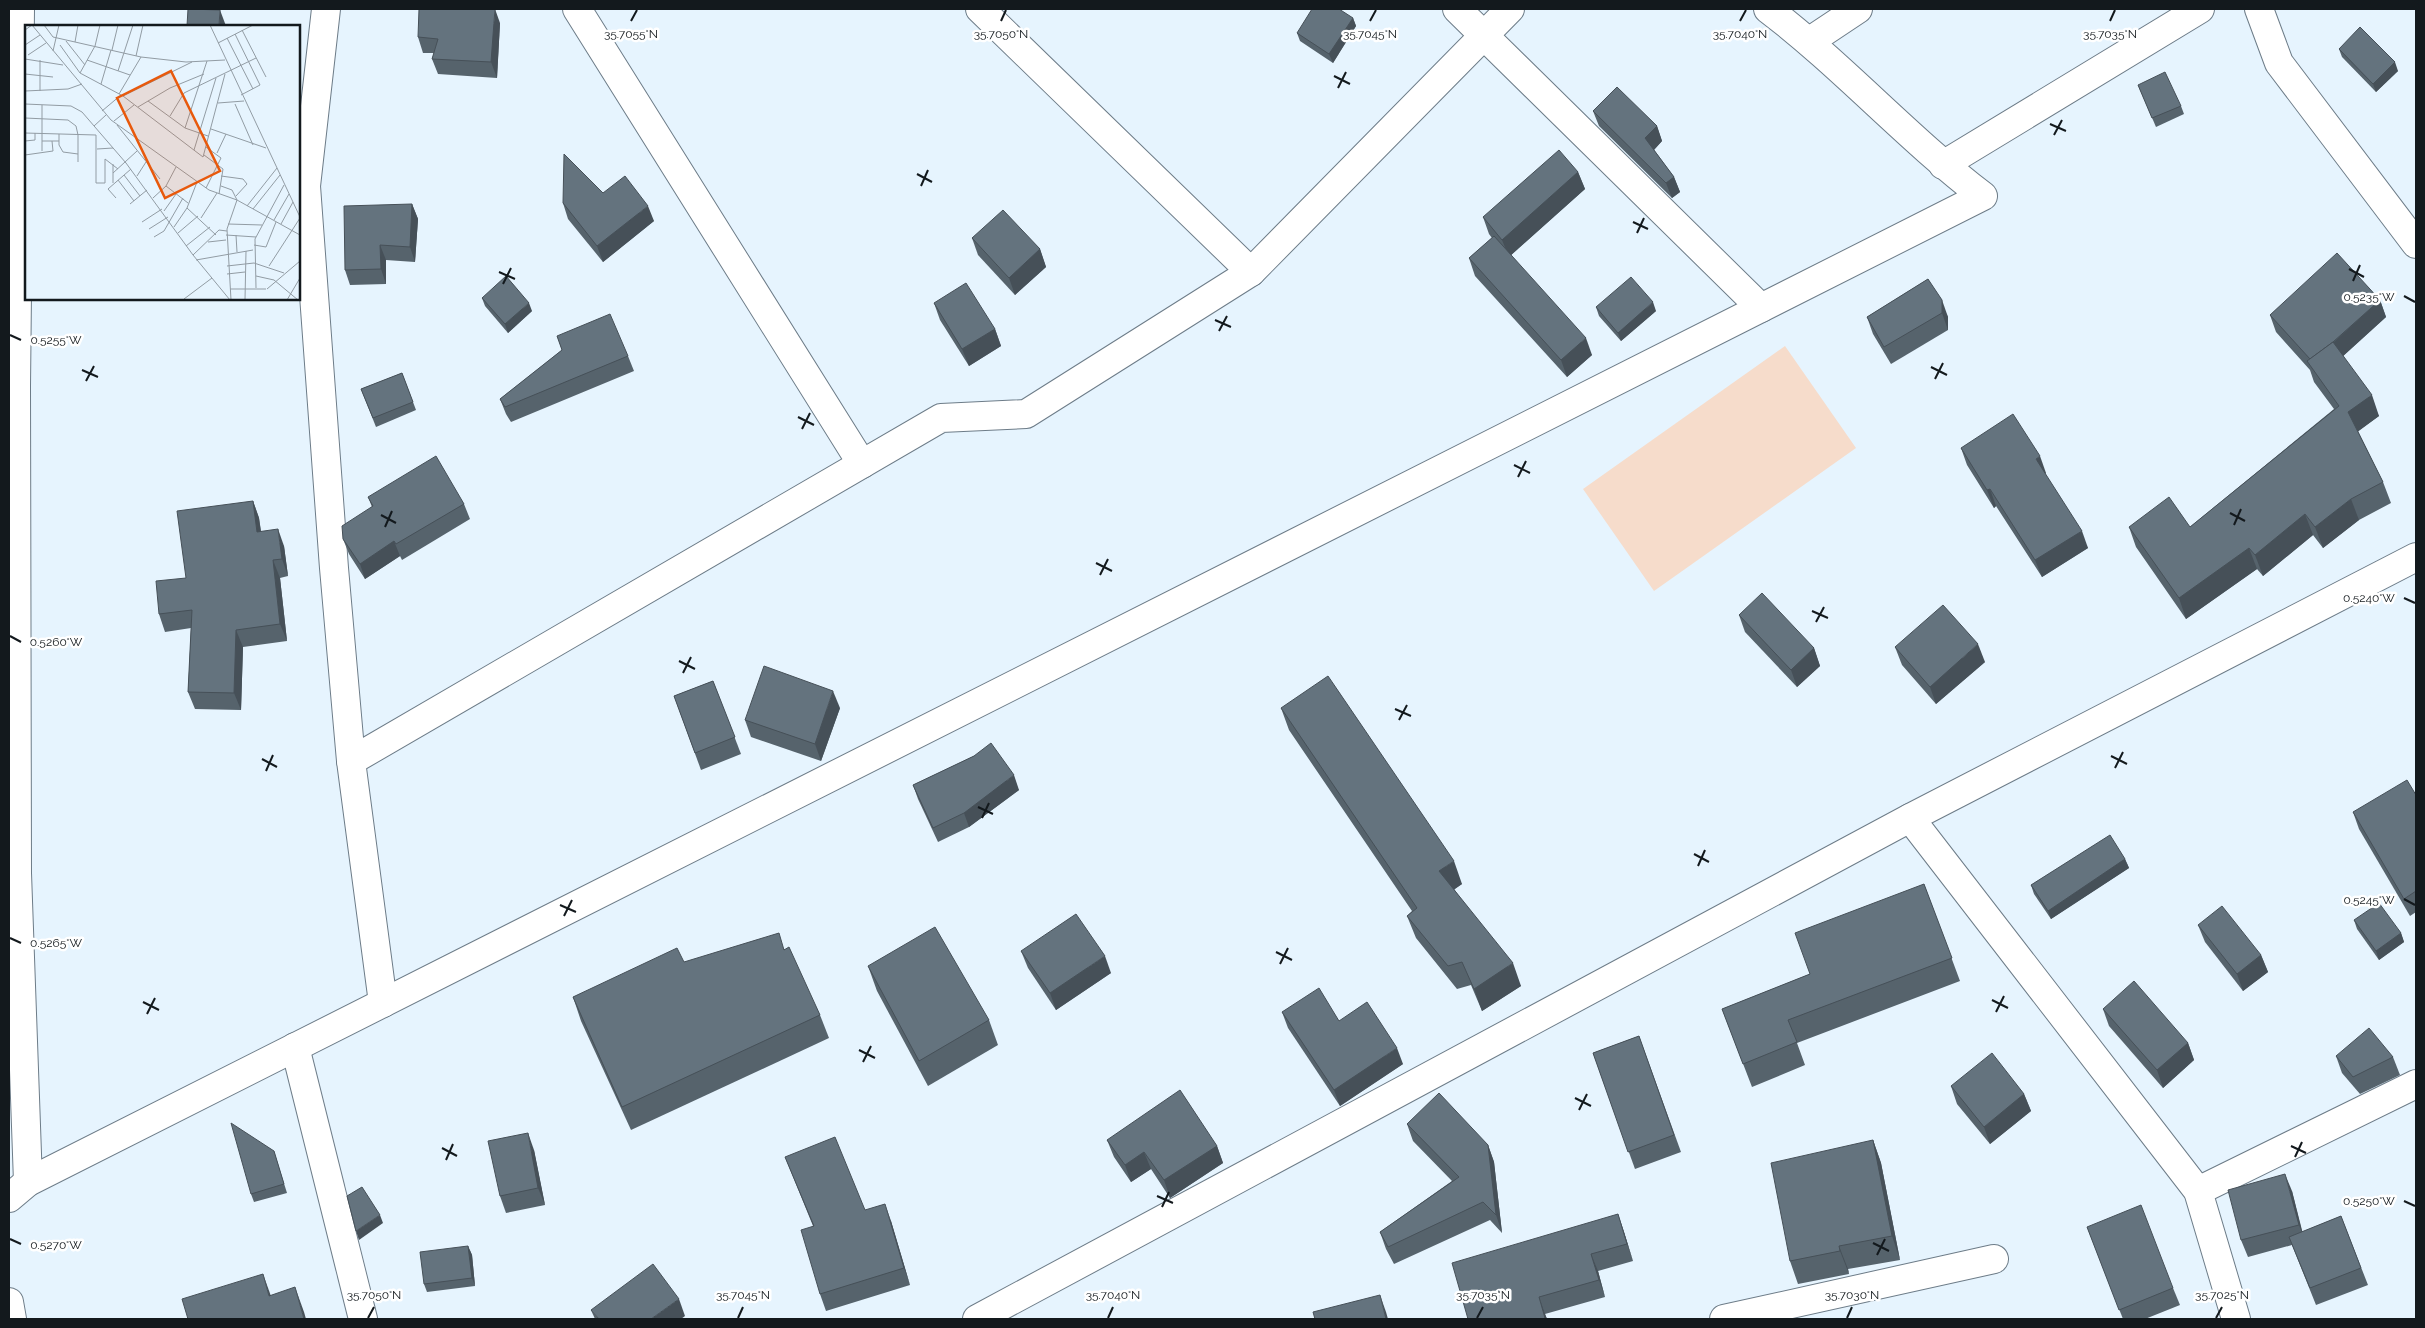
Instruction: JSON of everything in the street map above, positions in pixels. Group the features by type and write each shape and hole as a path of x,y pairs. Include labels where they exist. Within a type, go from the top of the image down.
{"street":[{"path":"20,9 16,387 18,1190 295,1047 1983,196 1943,165 1810,41 1768,9"},
{"path":"326,9 306,186 350,761 383,1003"},
{"path":"577,9 862,464"},
{"path":"980,9 1250,272"},
{"path":"1457,9 1485,34 1761,308"},
{"path":"350,761 941,418 1026,414 1250,272 1510,9"},
{"path":"1810,41 1858,9"},
{"path":"1943,165 2200,9"},
{"path":"2259,9 2280,63 2416,244"},
{"path":"977,1319 1910,818 2415,559"},
{"path":"1910,818 2198,1192 2236,1319"},
{"path":"295,1047 363,1319"},
{"path":"2198,1192 2416,1084"},
{"path":"1724,1319 1994,1259"},
{"path":"9,1302 12,1319"}],"shaded area":[{"path":"1785,346 1856,448 1654,591 1583,489"}],"building":[{"path":"188,9 220,10 219,25 187,25"},
{"path":"419,9 495,9 491,62 432,59 438,39 418,37"},
{"path":"1312,9 1339,9 1353,18 1329,54 1297,33"},
{"path":"2360,27 2395,62 2373,84 2339,49"},
{"path":"2165,72 2181,106 2152,118 2138,85"},
{"path":"1617,87 1657,126 1645,138 1674,177 1666,183 1593,111"},
{"path":"1559,150 1578,172 1502,240 1483,217"},
{"path":"564,154 603,193 625,176 648,206 597,246 563,203"},
{"path":"412,204 410,247 380,245 381,269 345,270 344,206"},
{"path":"1003,210 1040,249 1009,278 972,238"},
{"path":"1494,236 1586,338 1561,360 1469,258"},
{"path":"2337,253 2380,300 2333,342 2310,359 2270,315"},
{"path":"506,276 529,303 505,324 482,298"},
{"path":"1631,277 1653,302 1618,333 1596,307"},
{"path":"1928,279 1942,300 1942,313 1884,347 1867,317"},
{"path":"966,283 995,329 962,349 934,303"},
{"path":"610,314 628,356 505,407 500,399 562,350 557,336"},
{"path":"2333,342 2372,395 2348,412 2383,482 2351,499 2315,527 2305,514 2255,555 2249,548 2179,598 2129,527 2169,497 2190,527 2339,406 2307,361"},
{"path":"402,373 413,402 373,418 361,389"},
{"path":"2013,414 2040,456 2036,459 2082,531 2035,560 1990,489 1987,490 1961,448"},
{"path":"436,456 464,504 396,544 394,541 360,564 343,539 342,526 373,506 368,497"},
{"path":"253,501 257,532 278,529 282,559 273,560 280,624 236,630 234,693 188,692 192,610 159,614 156,581 186,578 177,511"},
{"path":"1762,593 1814,648 1791,670 1739,615"},
{"path":"1943,605 1978,644 1930,687 1895,647"},
{"path":"764,666 833,691 815,744 745,720"},
{"path":"1328,676 1454,861 1439,871 1513,963 1474,989 1462,962 1448,966 1407,916 1417,908 1281,708"},
{"path":"713,681 735,737 695,753 674,696"},
{"path":"991,743 1014,775 964,813 933,828 913,785 974,756"},
{"path":"2407,780 2416,795 2416,891 2404,899 2353,812"},
{"path":"2110,835 2125,859 2048,911 2031,885"},
{"path":"1924,884 1952,958 1788,1020 1797,1042 1743,1064 1722,1009 1810,974 1795,933"},
{"path":"2379,903 2401,933 2376,951 2354,920"},
{"path":"2222,906 2261,955 2237,974 2198,925"},
{"path":"1076,914 1105,956 1050,993 1021,951"},
{"path":"935,927 989,1020 919,1061 868,966"},
{"path":"779,933 784,950 789,947 820,1015 622,1107 573,997 677,948 684,962"},
{"path":"2134,981 2188,1043 2157,1070 2103,1009"},
{"path":"1319,988 1339,1021 1367,1002 1397,1048 1334,1090 1282,1012"},
{"path":"2369,1028 2393,1057 2353,1077 2336,1056"},
{"path":"1639,1036 1674,1135 1628,1152 1593,1053"},
{"path":"1992,1053 2024,1094 1984,1127 1951,1086"},
{"path":"1180,1090 1217,1146 1164,1180 1144,1152 1125,1165 1107,1140"},
{"path":"1439,1093 1488,1145 1496,1215 1483,1202 1388,1247 1380,1232 1459,1177 1407,1124"},
{"path":"231,1123 274,1151 284,1184 251,1194"},
{"path":"528,1133 538,1188 500,1196 488,1141"},
{"path":"835,1137 865,1210 885,1204 904,1268 820,1294 801,1230 814,1226 785,1157"},
{"path":"1873,1140 1892,1236 1839,1246 1840,1251 1790,1261 1771,1163"},
{"path":"2285,1174 2299,1225 2241,1240 2228,1190"},
{"path":"362,1187 380,1215 356,1231 347,1196"},
{"path":"2141,1205 2173,1288 2119,1310 2087,1227"},
{"path":"1618,1214 1627,1244 1591,1254 1599,1280 1539,1297 1545,1318 1468,1319 1452,1263"},
{"path":"2341,1216 2361,1268 2310,1288 2289,1237"},
{"path":"468,1246 472,1278 424,1284 420,1252"},
{"path":"653,1264 679,1299 651,1319 599,1319 591,1310"},
{"path":"263,1274 269,1296 295,1287 304,1319 188,1319 182,1299"},
{"path":"1380,1295 1386,1319 1315,1319 1313,1312"}]}
